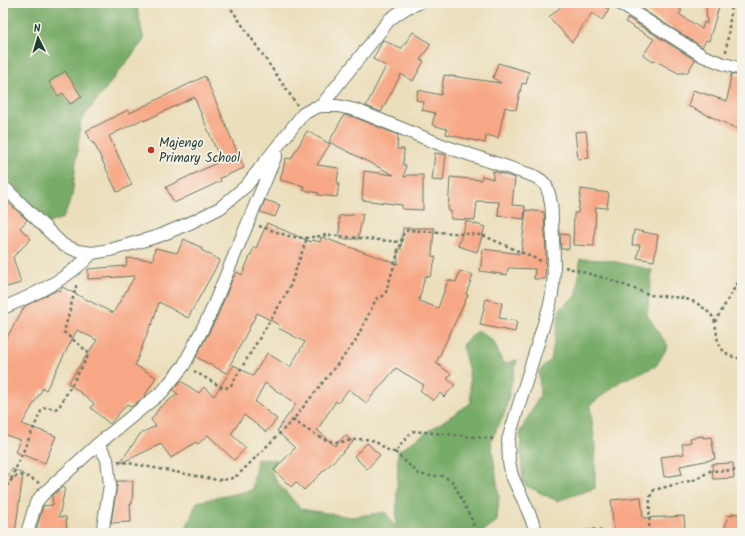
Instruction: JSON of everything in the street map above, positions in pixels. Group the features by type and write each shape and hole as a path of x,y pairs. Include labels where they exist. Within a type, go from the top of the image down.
{"street":[{"path":"321,106 390,19 406,8 419,3"},
{"path":"619,3 696,52 724,64 742,68"},
{"path":"3,186 63,244 78,251 92,253 110,250 159,236 220,208 246,186 303,114 321,106 338,106 356,110 447,147 534,176 543,181 547,187 551,201 555,265 552,295 508,440 509,462 512,476 537,533"},
{"path":"27,533 36,503 41,496 98,444 163,392 184,365 210,314 281,143"},
{"path":"3,308 59,280 83,264 92,253"},
{"path":"98,444 107,459 110,489 103,520 102,533"}],"path":[{"path":"231,3 232,10 303,114"},
{"path":"724,64 732,3"},
{"path":"249,222 285,235 307,238 327,236 399,242 402,240"},
{"path":"107,459 217,480 230,479 238,475 293,420 355,342 376,299 385,295 404,232 408,230 482,235 555,265 608,279 651,295 688,300 705,309 712,316 715,322 718,342 724,352 733,357 742,359"},
{"path":"184,365 223,388 230,387 289,289 307,238"},
{"path":"3,491 11,480 42,409 46,407 55,409 59,407 88,356 88,352 64,332 83,264"},
{"path":"715,322 742,275"},
{"path":"293,420 328,441 339,442 363,439 379,443 388,450 395,452 419,474 428,476 443,476 453,482 472,520 476,533"},
{"path":"395,452 410,434 414,432 508,440"},
{"path":"649,533 650,497 654,490 697,479 710,471 719,469 742,470"},
{"path":"11,480 16,476 27,475 48,489"},
{"path":"581,533 593,529 607,533"}],"green space":[{"path":"3,3 136,3 144,40 81,120 72,197 63,218 46,224 3,173"},
{"path":"580,259 607,260 652,270 647,315 668,346 656,366 621,381 590,405 595,445 595,488 557,501 523,484 520,432 540,395 539,371 551,360 560,309 577,295"},
{"path":"478,330 494,342 503,364 517,360 505,412 491,441 499,496 497,521 481,533 184,533 197,502 252,490 257,459 277,460 271,470 277,482 301,509 352,517 385,512 396,528 398,451 471,403 469,372 462,345"}],"building":[{"path":"565,3 599,3 609,10 602,20 592,13 572,42 549,17"},
{"path":"639,3 680,3 678,8 682,10 679,14 702,29 704,22 707,24 706,3 720,3 709,41 706,40 702,47 637,6"},
{"path":"628,18 695,60 687,73 678,73 654,60 653,62 643,55 654,39 625,22"},
{"path":"413,32 431,44 420,60 424,61 413,81 401,74 381,112 366,106 386,66 373,59 383,40 401,49"},
{"path":"498,63 529,72 526,84 522,83 516,110 505,107 498,138 486,135 485,143 446,134 447,129 432,125 435,113 422,110 424,102 416,100 418,90 441,95 444,75 501,83 493,78"},
{"path":"65,71 82,97 70,104 63,93 58,96 49,82"},
{"path":"731,74 742,76 742,131 688,106 693,90 727,101"},
{"path":"205,76 244,168 220,178 221,181 174,203 166,187 221,161 194,97 144,121 143,119 109,136 132,185 117,192 94,143 93,144 86,131 128,110 130,113"},
{"path":"344,115 354,117 398,135 397,149 404,149 403,165 406,165 404,177 407,175 423,175 423,210 402,209 402,205 362,200 364,171 394,175 329,142"},
{"path":"307,131 330,144 317,165 339,168 337,197 318,195 319,193 303,190 304,186 280,180 286,158 291,159"},
{"path":"586,131 589,158 578,159 575,132"},
{"path":"435,153 446,155 443,181 432,180"},
{"path":"493,171 515,178 512,205 525,206 524,219 498,216 499,202 477,201 475,220 451,219 451,211 448,211 450,177 481,180 482,176 493,179"},
{"path":"581,189 609,193 607,208 596,207 594,246 573,245 574,213 578,213"},
{"path":"3,198 27,220 20,228 31,239 13,257 21,283 3,288"},
{"path":"265,200 280,205 275,217 260,212"},
{"path":"526,210 544,212 546,253 545,279 534,279 535,269 508,268 507,275 480,271 483,249 521,254"},
{"path":"363,214 358,239 340,239 339,216"},
{"path":"466,221 485,227 477,252 458,246"},
{"path":"267,223 311,242 312,240 320,242 321,237 398,264 397,249 401,249 403,228 434,228 432,256 436,257 430,277 425,276 419,301 438,308 448,280 456,282 460,271 473,275 466,294 468,295 436,363 451,374 447,379 455,385 444,397 440,393 433,401 420,390 424,385 396,368 366,403 349,389 338,403 336,401 317,430 335,446 345,435 353,442 304,490 296,482 291,487 274,470 295,448 277,431 296,404 265,383 255,402 277,419 266,432 244,415 231,434 246,448 234,460 208,435 198,444 196,442 171,458 161,444 119,464 141,433 156,426 151,420 160,407 178,394 173,390 181,381 199,393 204,387 214,396 234,365 253,376 267,353 290,367 305,342 278,328 279,325 257,313 226,373 196,357 217,317 232,280 237,272 242,275 254,247 256,248"},
{"path":"634,230 658,235 654,261 637,258 640,245 632,245"},
{"path":"560,234 569,235 569,249 561,249"},
{"path":"184,239 202,248 201,250 220,260 188,318 159,302 152,325 151,324 135,365 156,377 144,397 131,407 127,404 110,424 91,408 94,403 68,383 97,340 77,330 46,390 43,388 22,424 56,436 45,463 15,452 20,440 3,434 3,344 25,306 57,290 60,291 62,287 113,313 135,276 88,279 88,269 126,266 127,258 153,260 155,248 177,253"},
{"path":"486,299 502,303 499,318 517,321 515,332 480,325"},
{"path":"703,436 703,438 711,437 715,459 680,466 682,474 664,477 661,457 684,454 682,444 691,442 690,438"},
{"path":"367,443 380,455 367,469 354,456"},
{"path":"733,463 734,478 713,479 712,464"},
{"path":"12,469 23,474 15,533 3,533 3,485"},
{"path":"117,481 133,481 132,504 130,504 131,522 111,523"},
{"path":"62,487 65,488 59,517 66,517 67,533 37,533 37,527 43,506 53,505 52,496"},
{"path":"641,497 643,518 684,516 685,531 614,533 611,500"},
{"path":"732,513 742,515 742,533 724,533 728,515 732,516"}],"place":[{"name":"Majengo Primary School","path":"151,150"}]}
